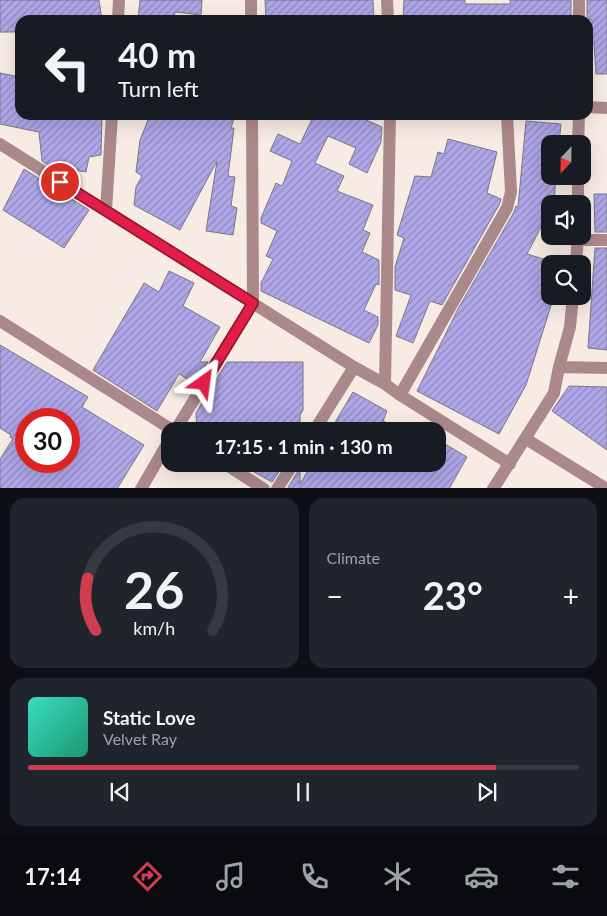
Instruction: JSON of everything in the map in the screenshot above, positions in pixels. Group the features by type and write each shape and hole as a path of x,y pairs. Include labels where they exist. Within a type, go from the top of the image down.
{"street":[{"path":"118,15 119,0"},
{"path":"251,0 251,15"},
{"path":"387,0 388,15"},
{"path":"579,0 579,15"},
{"path":"593,107 607,108"},
{"path":"106,210 112,120"},
{"path":"180,422 253,303 252,120"},
{"path":"385,384 390,120"},
{"path":"400,395 507,208 511,192 507,120"},
{"path":"578,120 578,135"},
{"path":"0,144 510,464"},
{"path":"591,239 607,240"},
{"path":"494,488 554,393 558,366 570,327 572,305"},
{"path":"0,321 161,423"},
{"path":"558,366 607,368"},
{"path":"320,422 354,367"},
{"path":"526,438 607,488"},
{"path":"141,488 161,454"},
{"path":"238,472 264,488"},
{"path":"277,488 288,472"}],"building":[{"path":"0,0 99,0 101,15 15,15 15,32 0,32"},
{"path":"140,0 202,0 201,15 175,12 175,15 138,15"},
{"path":"265,0 373,0 374,15 266,15"},
{"path":"404,0 465,0 465,4 510,4 510,0 571,0 571,15 403,15"},
{"path":"587,0 607,0 607,74 596,74 593,15 587,15"},
{"path":"0,73 15,76 15,120 102,120 101,155 89,157 86,172 48,165 42,161 39,132 0,124"},
{"path":"148,120 233,120 231,128 234,128 228,176 235,177 231,206 237,208 233,235 206,231 217,161 180,230 134,205 136,187 142,176 136,172 140,140"},
{"path":"312,120 366,120 382,127 381,142 367,173 349,164 356,148 328,136 315,163 344,176 337,191 373,205 363,230 370,233 362,252 379,260 379,285 376,284 364,310 378,317 378,325 369,343 261,291 261,283 273,259 266,256 277,231 261,223 261,218 276,183 282,186 292,161 270,151 278,134 300,144"},
{"path":"526,121 561,124 560,135 541,135 541,185 555,185 555,195 541,195 541,227 527,254 541,258 541,305 551,305 526,385 499,434 417,391 458,309 516,206 518,207"},
{"path":"448,139 497,152 487,193 501,199 442,305 430,301 413,343 396,336 411,295 395,290 395,267 404,238 397,235 415,176 431,177 438,152 444,154"},
{"path":"24,169 89,210 64,248 3,210"},
{"path":"594,194 607,194 607,232 595,232"},
{"path":"595,248 607,248 607,350 588,348"},
{"path":"169,271 194,283 183,306 220,327 200,362 208,362 194,383 179,374 157,411 93,370 144,283 159,292"},
{"path":"0,345 88,397 82,407 144,445 118,488 0,488 0,459 13,439 10,437 11,435 0,428"},
{"path":"227,362 303,362 303,410 300,415 300,422 196,422 196,413"},
{"path":"569,386 607,387 607,450 552,411"},
{"path":"353,392 387,411 383,421 385,422 335,422"},
{"path":"446,445 467,457 450,488 288,488 298,472 300,472 300,484 307,472 446,472"},
{"path":"254,472 279,472 272,482"}],"route":[{"path":"60,182 253,303 204,383"}]}
